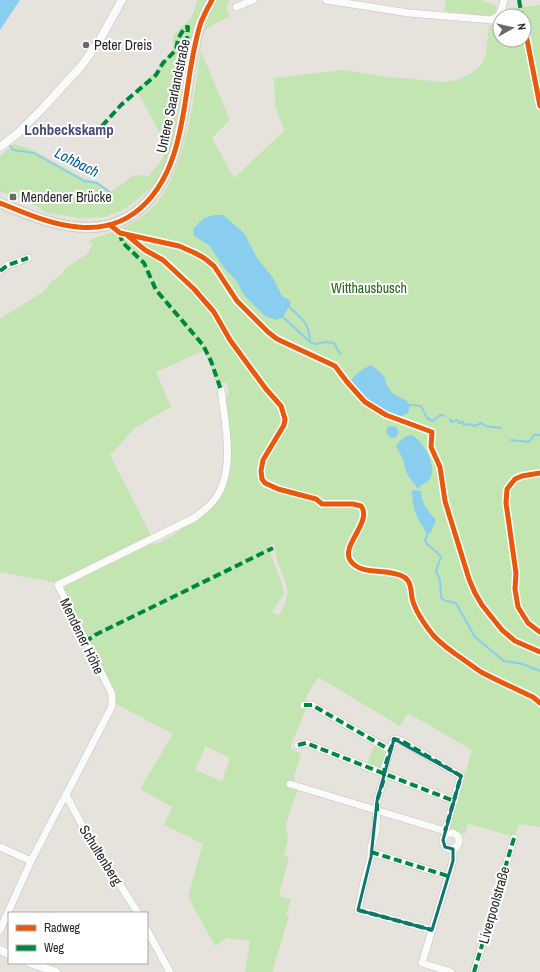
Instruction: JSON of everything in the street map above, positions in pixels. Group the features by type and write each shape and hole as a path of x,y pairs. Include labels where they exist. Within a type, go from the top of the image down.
{"main road":[{"name":"Untere Saarlandstraße","path":"0,203 64,225 95,227 110,225 123,220 136,212 150,199 161,185 175,154 180,134 194,49 202,21 212,0"}],"street":[{"path":"0,148 18,133 41,110 82,65 99,41 122,0"},
{"path":"236,7 253,0"},
{"path":"326,0 409,13 492,20 498,17 501,13 504,0"},
{"path":"0,271 8,265 28,258"},
{"name":"Mendener Höhe","path":"8,912 31,861 112,706 112,694 58,586 194,518 208,507 216,498 225,480 227,468 227,442 221,390"},
{"path":"304,705 312,705 390,750"},
{"path":"432,930 358,910 376,830 377,801 383,782 383,774 394,739 402,741 462,776 443,840 444,845 453,849"},
{"path":"298,745 306,743 454,801"},
{"path":"290,784 446,832 454,833 459,838 458,844 453,849 453,861 420,972"},
{"name":"Schultenberg","path":"66,795 82,825 137,912"},
{"name":"Liverpoolstraße","path":"474,972 514,838"},
{"path":"0,847 31,861"},
{"path":"371,852 448,876"},
{"name":"Mendener Höhe","path":"0,930 8,912"},
{"path":"148,932 170,972"},
{"path":"33,964 56,972"},
{"path":"422,964 451,972"}],"highlighted area":[{"path":"394,739 461,776 443,840 445,847 453,849 453,861 432,930 358,910 371,857 377,801"}],"green space":[{"path":"196,0 206,0 193,28 170,153 157,181 137,200 121,211 104,217 80,218 47,213 29,202 0,191 0,156 14,144 33,150 83,178 98,182 111,192 134,175 149,176 163,158 166,144 136,89 155,72 173,50 173,36 191,18 197,2"},
{"path":"218,0 230,0 226,7 230,16 205,30 211,11"},
{"path":"446,0 481,0 496,6 496,8 492,8 491,16 444,11"},
{"name":"Witthausbusch","path":"540,5 540,827 519,824 515,837 468,824 465,834 453,830 449,827 472,750 408,713 400,726 318,677 305,699 309,701 290,748 301,754 294,776 297,791 286,824 288,840 284,856 289,857 279,896 291,899 286,915 289,916 272,972 245,972 250,941 226,938 215,946 188,897 203,844 164,825 172,807 140,789 173,734 116,704 116,695 63,593 65,585 147,544 160,543 208,510 220,496 229,470 230,457 225,401 229,392 227,383 216,383 210,364 203,351 156,372 171,407 136,427 110,455 151,535 57,583 0,572 0,319 43,292 52,281 62,274 66,268 87,254 93,245 88,241 130,224 143,216 158,202 178,163 185,140 201,51 230,120 212,138 234,178 284,131 275,104 274,78 343,70 389,77 444,82 457,80 472,73 480,66 486,55 489,25 492,25 492,48 532,48 532,8 520,8","holes":["274,543 276,557 288,592 279,616 272,612 284,594 269,546","206,746 230,758 222,781 195,770"]},
{"path":"375,744 385,750 386,753 380,770 367,764"}],"water":[{"path":"0,0 20,0 0,30"},
{"path":"214,215 223,215 244,233 257,258 273,278 282,296 288,299 291,303 283,317 277,320 265,316 244,295 236,280 225,269 209,245 194,236 193,229 204,218"},
{"path":"371,365 385,378 386,384 393,394 407,401 410,405 408,413 400,417 372,405 353,387 352,379 356,374"},
{"path":"388,426 396,427 399,432 397,436 394,438 389,437 386,431"},
{"path":"412,435 425,449 432,467 432,475 430,479 418,489 407,474 403,459 396,446 405,437"},
{"path":"412,490 421,491 424,503 436,520 431,532 427,535 415,512"}],"waterway":[{"name":"Lohbach","path":"10,146 13,150 34,153 84,181 97,183 111,193"},
{"path":"288,306 304,321 308,330 310,342"},
{"path":"283,317 310,342 316,344 325,342 334,343 340,354"},
{"path":"410,405 421,406 427,418 433,421 440,415 444,416"},
{"path":"450,419 451,422 457,420 459,423 463,422 464,425 469,424 475,426 481,423 486,426 501,428"},
{"path":"511,440 529,442 534,435 540,435"},
{"path":"427,535 425,541 441,557 436,571 440,580 441,598 446,601 456,603 475,637 504,661 523,664 540,671"}],"marked path":[{"path":"519,0 520,8"},
{"path":"94,135 121,105 156,75 163,63 176,50 178,39 185,27 188,27 187,41 194,49"},
{"path":"120,233 122,242 144,263 156,290 203,345 211,361 221,390"},
{"path":"0,271 8,265 28,258"},
{"path":"85,642 95,635 273,548"},
{"path":"304,705 312,705 390,750"},
{"path":"377,811 377,801 383,782 385,766 394,739 402,741 461,776 445,831"},
{"path":"298,745 306,743 454,801"},
{"path":"474,972 514,838"},
{"path":"371,852 448,876"},
{"path":"358,910 432,930"}],"cycle path":[{"path":"0,203 58,224 78,227 99,227 117,222 133,214 146,202 158,188 167,172 174,154 182,121 197,36 201,22 212,0"},
{"path":"529,48 540,106"},
{"path":"110,225 120,233 179,246 204,258 214,266 237,301 277,339 335,366 365,402 386,415 432,432 431,447 440,467 445,501 469,579 475,593 482,605 502,630 515,641 540,652"},
{"path":"128,236 145,250 163,260 194,289 214,312 230,340 266,389 281,406 285,419 284,425 263,460 261,471 262,479 265,483 278,489 316,499 322,504 353,504 361,506 364,512 363,519 350,547 348,554 350,560 361,568 398,574 404,577 409,583 413,603 418,613 438,640 481,672 533,697 540,703"},
{"path":"540,473 522,476 515,479 507,489 506,503 516,573 515,589 518,607 528,623 540,632"}],"place":[{"name":"Peter Dreis","path":"86,45"},
{"name":"Mendener Brücke","path":"13,197"}],"district":[{"name":"Lohbeckskamp","path":"69,129"}]}
